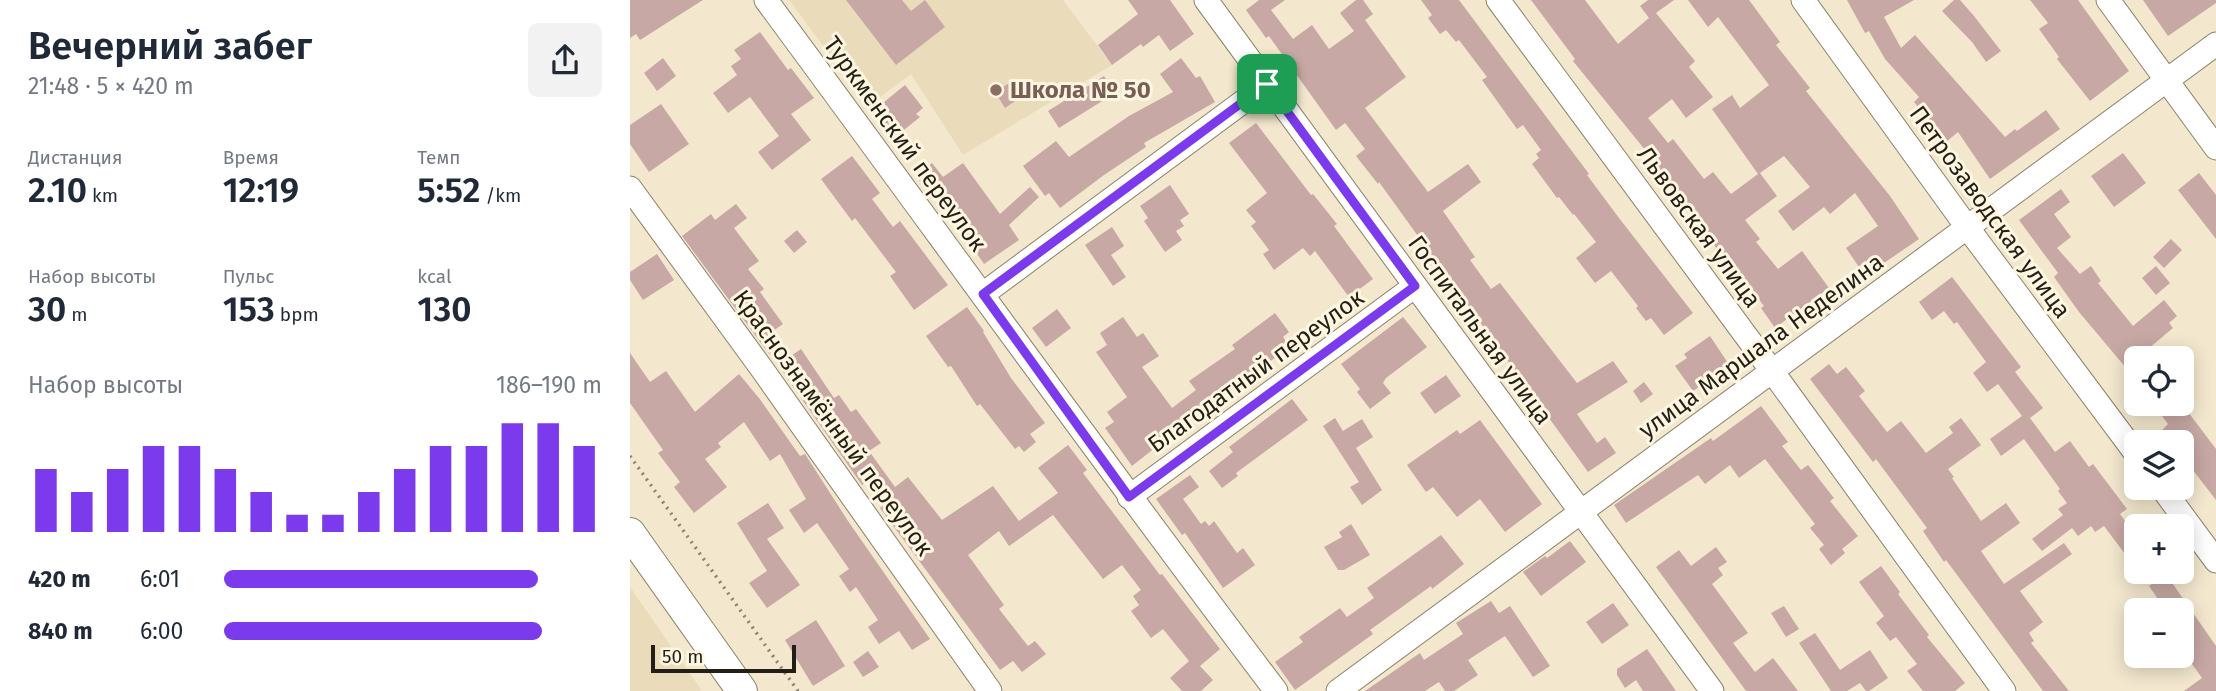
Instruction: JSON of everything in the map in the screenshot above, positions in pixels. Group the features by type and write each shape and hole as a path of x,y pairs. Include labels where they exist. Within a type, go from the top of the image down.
{"street":[{"name":"Туркменский переулок","path":"766,0 1129,497 1276,691"},
{"name":"Госпитальная улица","path":"1206,0 1712,691"},
{"name":"Львовская улица","path":"1498,0 2004,691"},
{"name":"Петрозаводская улица","path":"1803,0 1967,227 2124,437"},
{"path":"2108,0 2216,148"},
{"name":"улица Маршала Неделина","path":"1338,691 2216,44"},
{"path":"983,294 1267,84"},
{"name":"Краснознамённый переулок","path":"630,188 778,391 990,691"},
{"name":"Благодатный переулок","path":"1129,497 1415,286"},
{"path":"2171,500 2216,561"},
{"path":"630,533 742,691"}],"path":[{"path":"630,456 798,691"}],"shaded area":[{"name":"Школа № 50","path":"789,0 1063,0 1112,65 963,155 911,74 868,106"},
{"path":"630,587 702,691 630,691"}],"building":[{"path":"630,0 703,0 640,40 636,34 630,38"},
{"path":"846,0 902,0 911,11 925,0 945,27 896,65"},
{"path":"1128,0 1170,0 1194,34 1170,51 1159,35 1112,65 1098,45 1138,14"},
{"path":"1259,0 1285,0 1271,10 1293,39 1312,25 1329,49 1354,31 1340,13 1356,0 1363,0 1373,14 1365,20 1406,77 1365,108 1428,192 1468,164 1481,182 1443,211 1475,257 1470,260 1491,289 1500,283 1577,383 1613,361 1628,382 1577,414 1597,443 1605,437 1616,453 1588,472 1379,182 1378,184 1356,156 1365,149 1345,123 1336,130 1269,36 1266,38 1246,10"},
{"path":"1421,0 1459,0 1619,218 1693,313 1664,335 1651,318 1646,321 1611,271 1595,283 1576,258 1596,242 1559,197 1557,198 1532,164 1539,158 1536,154 1541,150 1523,125 1517,129 1482,80 1487,77 1459,40 1456,42 1446,30 1440,34 1428,18 1432,15"},
{"path":"1531,0 1585,0 1618,44 1649,18 1640,6 1648,0 1674,0 1656,13 1695,61 1689,67 1713,97 1686,118 1672,99 1648,118 1668,143 1673,139 1704,179 1713,172 1731,194 1758,174 1712,109 1732,95 1740,108 1769,85 1718,17 1708,27 1688,0 1749,0 1780,42 1776,45 1810,88 1806,91 1890,196 1919,239 1865,276 1846,248 1878,226 1855,193 1830,214 1824,207 1793,231 1778,211 1810,187 1784,156 1760,173 1777,196 1745,220 1760,239 1756,242 1778,269 1802,251 1829,288 1775,328 1761,308 1764,306 1737,271 1735,273 1648,158 1650,156 1573,61 1575,59"},
{"path":"1847,0 1914,0 1884,17 1901,48 1915,35 2005,137 2046,110 2060,129 1990,179 1958,132 1946,142 1914,102 1919,97 1885,59 1869,31 1865,33"},
{"path":"1954,0 1960,0 2001,51 1986,62 1972,42 1942,11"},
{"path":"2030,0 2078,0 2129,71 2090,101 2057,59 2059,57 2039,29 2048,23"},
{"path":"2143,0 2216,0 2216,3 2168,36"},
{"path":"760,32 788,70 791,68 814,98 791,114 811,140 772,170 758,152 779,136 750,97 728,113 713,93 737,75 731,66 741,59 734,50"},
{"path":"663,58 676,76 657,91 644,73"},
{"path":"1181,58 1196,78 1200,76 1215,102 1144,143 1146,147 1060,208 1049,193 1045,196 1023,166 1056,141 1069,157 1129,116 1173,92 1160,74"},
{"path":"1104,76 1115,93 1059,128 1048,111"},
{"path":"1011,82 1021,97 1005,108 995,92"},
{"path":"905,85 923,108 916,114 920,117 894,138 873,111"},
{"path":"661,104 689,144 649,172 630,144 630,125"},
{"path":"1256,123 1311,195 1313,194 1337,224 1334,226 1373,279 1349,297 1315,251 1310,256 1303,248 1274,270 1263,254 1269,250 1251,226 1256,222 1246,210 1267,193 1229,143"},
{"path":"2123,153 2146,183 2114,207 2091,176"},
{"path":"852,156 880,193 872,199 893,227 900,221 948,285 914,310 890,276 896,272 855,218 852,221 821,179"},
{"path":"932,163 943,177 963,163 1000,214 1030,187 1039,197 1009,225 1019,240 984,264 930,185 925,188 916,176"},
{"path":"2199,173 2216,195 2216,239 2178,190"},
{"path":"1170,185 1189,214 1180,220 1184,226 1176,231 1182,240 1165,252 1144,221 1148,218 1140,206"},
{"path":"2061,189 2070,202 2054,214 2071,237 2057,248 2080,274 2091,266 2101,281 2098,283 2133,326 2164,300 2177,316 2169,323 2173,328 2152,346 2124,346 2124,366 2079,312 2054,277 2058,273 2019,220"},
{"path":"736,204 747,218 734,228 759,261 748,269 764,289 760,292 783,324 770,333 780,346 769,354 682,236 711,214 715,220"},
{"path":"1112,227 1124,246 1111,255 1126,277 1113,286 1085,245"},
{"path":"797,230 807,242 794,253 784,241"},
{"path":"2171,239 2182,250 2164,268 2153,257"},
{"path":"657,254 674,280 643,300 630,280 630,272"},
{"path":"2156,266 2170,283 2156,295 2142,278"},
{"path":"1952,277 2021,367 2015,372 2043,408 2030,418 2055,452 2070,441 2089,467 2093,464 2127,509 2120,514 2124,519 2124,553 2104,526 2095,532 2091,526 2078,536 2072,528 2042,551 2032,539 2063,515 2058,509 2067,503 2024,439 2001,456 1990,439 2022,416 1998,384 1987,392 1973,373 1986,362 1957,322 1954,324 1944,311 1932,320 1919,302"},
{"path":"967,307 1011,378 1045,423 1030,434 1036,442 1024,452 1019,446 1015,449 980,404 977,406 951,366 948,367 926,336"},
{"path":"1057,309 1071,328 1046,347 1032,328"},
{"path":"1275,313 1289,332 1283,337 1290,347 1132,466 1105,428 1114,422 1107,412 1127,397 1096,352 1107,345 1100,333 1123,317 1137,337 1143,333 1159,356 1142,367 1172,408 1196,390 1189,381 1235,349 1232,345"},
{"path":"1403,317 1427,347 1386,378 1383,383 1391,393 1370,409 1357,392 1360,389 1341,364"},
{"path":"1710,336 1730,366 1693,391 1675,366 1687,358 1684,354"},
{"path":"801,349 834,398 839,395 851,412 856,409 881,443 869,451 895,487 908,477 942,520 993,486 1019,521 1058,493 1038,468 1068,445 1087,470 1083,473 1220,649 1200,666 1213,680 1201,691 1182,691 1170,678 1189,661 1163,629 1151,638 1131,611 1139,605 1133,596 1141,590 1122,565 1103,579 1053,515 1009,546 999,531 968,555 1004,605 999,609 1028,646 1035,641 1046,654 1022,672 1013,661 1000,670 880,508 887,503 868,481 862,485 778,365"},
{"path":"630,353 650,382 666,371 695,412 739,374 800,456 805,454 930,639 912,650 899,631 879,644 868,627 878,620 856,587 850,592 839,576 849,569 817,523 804,533 789,510 806,499 780,454 770,461 744,422 718,443 721,447 705,459 727,487 694,513 674,487 680,482 658,453 663,450 630,403"},
{"path":"1829,364 1837,374 1846,367 1865,391 1859,396 1887,432 1901,421 1926,453 1953,433 1949,427 1961,418 1981,445 1948,469 1954,477 1952,478 1981,521 2006,503 2020,523 1981,551 2004,584 2064,543 2072,554 2020,591 2043,622 2029,633 2034,641 2031,643 2069,691 2043,691 1946,560 1944,562 1923,531 1927,528 1876,459 1873,462 1810,379"},
{"path":"1446,375 1461,396 1435,414 1420,393"},
{"path":"1644,382 1653,394 1641,403 1633,391"},
{"path":"1292,399 1308,420 1236,473 1238,476 1222,488 1209,471 1233,452 1229,447"},
{"path":"1761,406 1788,442 1782,446 1801,470 1808,465 1834,498 1830,501 1858,536 1842,549 1845,553 1831,565 1819,549 1824,545 1810,528 1815,524 1765,459 1739,478 1730,465 1705,484 1698,475 1626,523 1614,505 1711,438 1713,441"},
{"path":"2162,416 2191,416 2216,449 2216,500 2194,472 2194,430 2162,430 2168,424"},
{"path":"1335,418 1343,431 1362,419 1373,437 1356,448 1382,490 1362,505 1350,487 1359,482 1323,426"},
{"path":"1480,420 1542,504 1505,532 1480,499 1457,517 1433,487 1426,492 1407,465 1457,430 1460,434"},
{"path":"1190,475 1199,487 1183,499 1201,524 1205,521 1209,526 1214,521 1237,553 1243,548 1255,565 1223,588 1185,533 1182,535 1156,499"},
{"path":"768,503 784,528 767,539 800,585 767,608 749,583 767,571 737,523"},
{"path":"1351,524 1370,555 1344,570 1338,570 1324,547 1342,537 1339,532"},
{"path":"1441,535 1464,564 1370,630 1373,634 1295,690 1275,662 1303,642 1299,637 1340,608 1347,617 1374,598 1367,588"},
{"path":"1570,541 1586,562 1541,596 1523,572"},
{"path":"1716,547 1727,562 1718,568 1723,575 1712,584 1748,633 1733,643 1755,672 1773,658 1798,691 1746,691 1656,567 1679,550 1691,566"},
{"path":"1881,566 1929,635 1927,637 1965,683 1955,691 1923,691 1907,671 1917,664 1896,637 1890,641 1876,623 1884,616 1859,582"},
{"path":"2173,584 2183,598 2157,598 2149,586"},
{"path":"1491,601 1499,613 1510,606 1550,666 1533,677 1505,636 1468,660 1478,675 1454,691 1445,691 1439,682 1425,691 1365,691 1420,653 1424,660 1463,634 1456,623"},
{"path":"1613,603 1629,625 1602,644 1586,622"},
{"path":"1784,606 1799,629 1786,637 1771,613"},
{"path":"2194,614 2216,646 2216,691 2184,691 2202,678 2194,667"},
{"path":"816,620 845,666 813,686 785,640"},
{"path":"1815,633 1840,670 1870,650 1888,678 1869,691 1860,683 1847,691 1831,691 1799,643"},
{"path":"1647,649 1676,691 1643,691 1636,680 1625,688 1617,675 1617,669"},
{"path":"868,651 879,667 863,677 853,662"}],"place":[{"name":"Школа № 50","path":"996,90"}],"route":[{"path":"1267,84 1415,286 1129,497 983,294 1267,84"}]}
